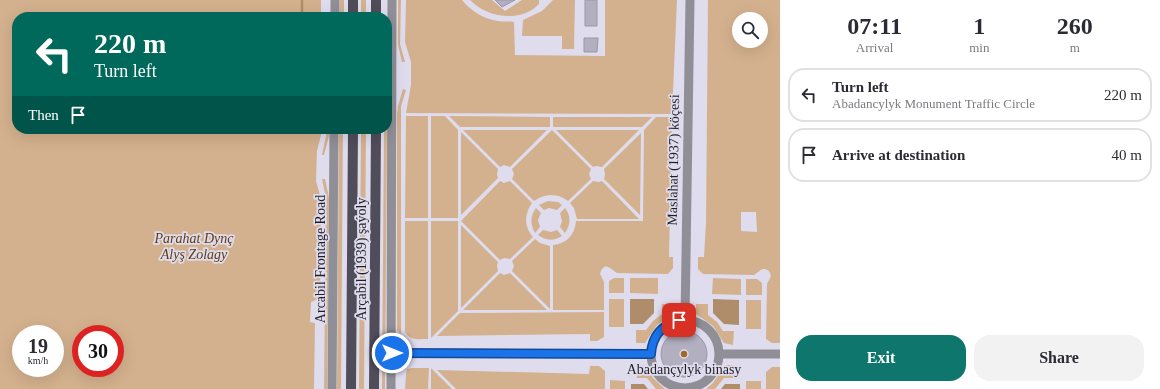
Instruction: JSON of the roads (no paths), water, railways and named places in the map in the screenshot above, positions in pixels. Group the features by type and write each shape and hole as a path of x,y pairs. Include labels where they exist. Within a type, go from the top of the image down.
{"main road":[{"path":"353,0 353,12"},
{"path":"376,0 376,12"},
{"name":"Arçabil (1939) şaýoly","path":"351,389 353,134"},
{"name":"Arçabil (1939) şaýoly","path":"374,389 376,134"}],"street":[{"path":"335,0 335,12"},
{"path":"391,389 392,0"},
{"name":"Maslahat (1937) köçesi","path":"685,320 690,0"},
{"name":"Arcabil Frontage Road","path":"332,389 334,134"},
{"path":"685,320 696,322 706,328 717,342 719,354 717,366 711,376 702,383 685,388 673,386 663,380 653,366 651,354 653,342 663,328 673,322 685,320"},
{"path":"392,353 651,354"},
{"path":"719,354 780,354"}],"waterway":[{"path":"302,0 302,12"}],"place":[{"name":"Abadançylyk binasy","path":"684,354"}],"park label":[{"name":"Parahat Dynç Alyş Zolagy","path":"194,246"}]}
